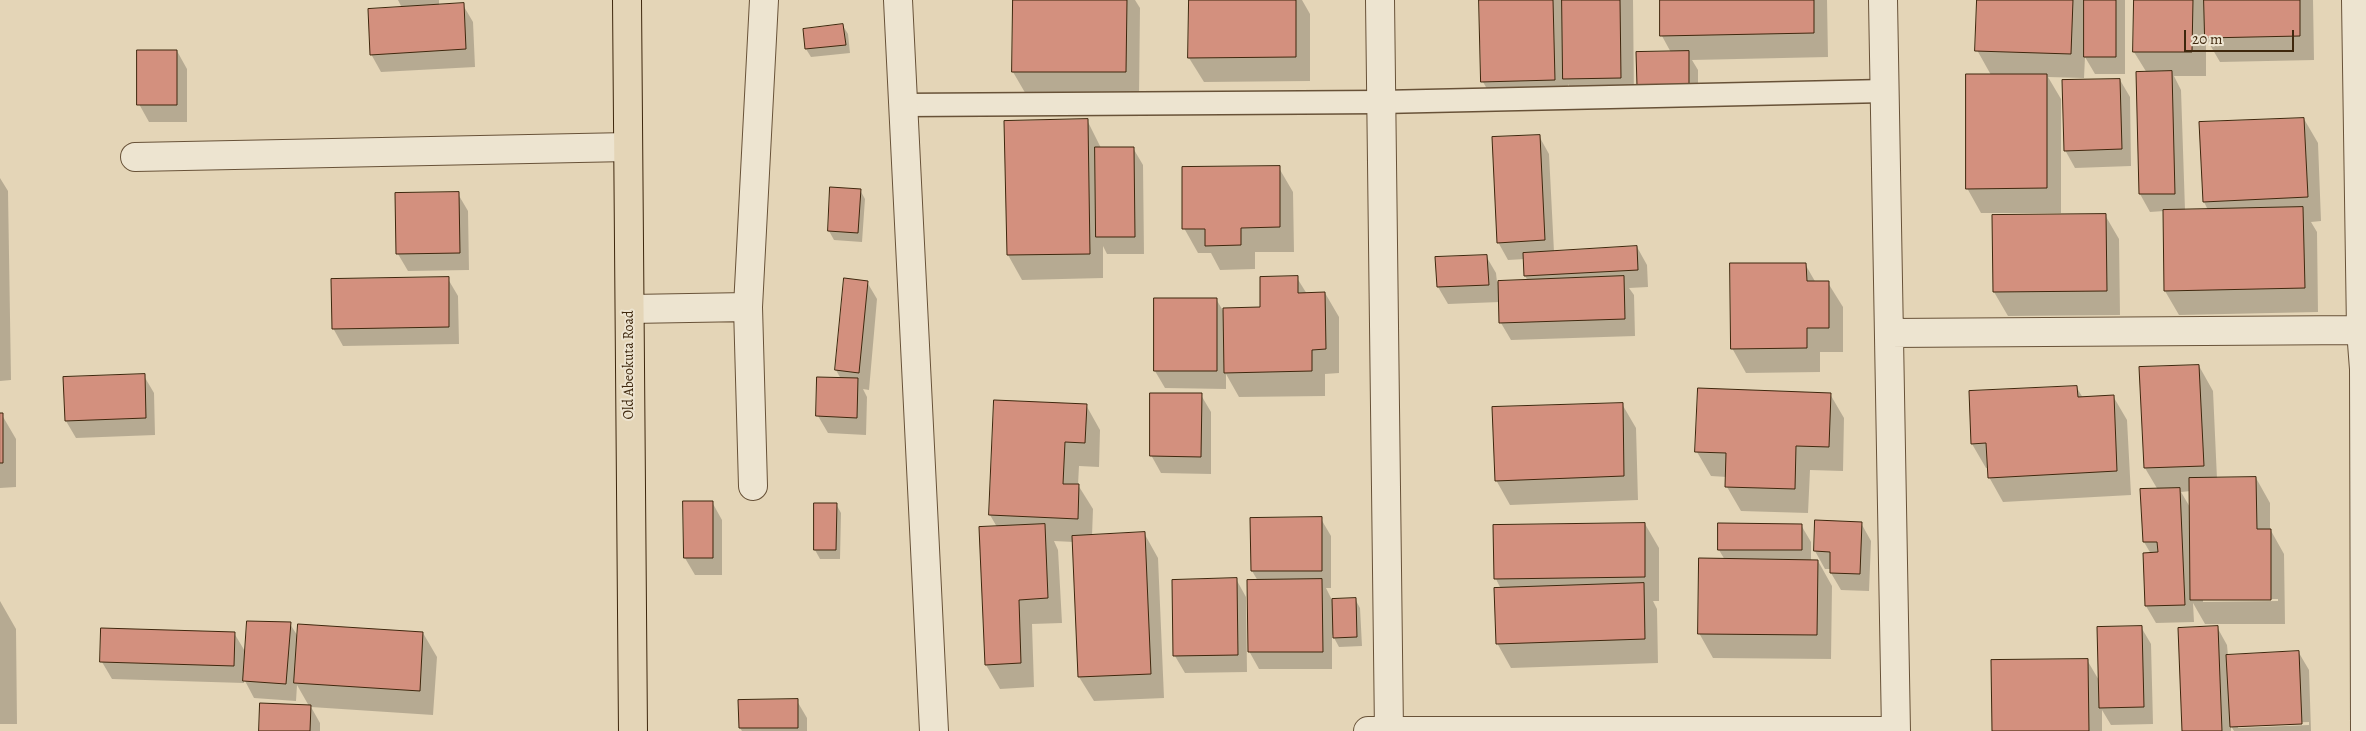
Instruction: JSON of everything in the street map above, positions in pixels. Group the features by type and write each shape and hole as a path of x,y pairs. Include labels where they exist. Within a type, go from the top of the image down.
{"highway":[{"name":"Old Abeokuta Road","path":"627,0 633,731"}],"street":[{"path":"753,486 748,307 764,0"},
{"path":"898,0 934,731"},
{"path":"1380,0 1382,731 1896,731 1883,0"},
{"path":"2356,0 2361,330 2365,368 2365,731"},
{"path":"135,157 628,147"},
{"path":"630,309 748,307"},
{"path":"1890,333 2361,330"}],"lane":[{"path":"903,105 1381,102 1885,90"}],"building":[{"path":"1013,0 1127,0 1126,72 1012,72"},
{"path":"1189,0 1296,0 1296,57 1188,58"},
{"path":"1479,0 1553,0 1555,80 1481,82"},
{"path":"1562,0 1620,0 1621,78 1563,79"},
{"path":"1660,0 1814,0 1814,33 1660,36"},
{"path":"1977,0 2073,0 2071,54 1975,51"},
{"path":"2084,0 2116,0 2116,57 2084,57"},
{"path":"2134,0 2193,0 2192,52 2133,52"},
{"path":"2204,0 2300,0 2300,36 2205,38"},
{"path":"464,3 466,49 370,55 368,9"},
{"path":"843,24 846,45 805,49 803,29"},
{"path":"137,50 177,50 177,105 137,105"},
{"path":"1689,51 1689,85 1637,86 1636,52"},
{"path":"2172,71 2175,194 2139,194 2136,72"},
{"path":"1966,74 2047,74 2047,188 1966,189"},
{"path":"2120,79 2122,149 2064,151 2062,80"},
{"path":"2304,118 2308,197 2203,202 2199,122"},
{"path":"1088,119 1090,254 1007,255 1004,121"},
{"path":"1540,135 1545,240 1497,243 1492,137"},
{"path":"1095,147 1134,147 1135,237 1096,237"},
{"path":"1280,166 1280,227 1241,228 1241,245 1205,246 1205,229 1182,229 1182,167"},
{"path":"830,187 861,189 858,233 828,231"},
{"path":"459,192 460,253 396,254 395,193"},
{"path":"2303,207 2305,288 2164,291 2163,210"},
{"path":"2106,214 2107,291 1993,292 1992,215"},
{"path":"1637,246 1638,270 1524,276 1523,253"},
{"path":"1487,255 1489,285 1437,287 1435,257"},
{"path":"1730,263 1806,263 1807,281 1829,281 1829,328 1807,328 1807,348 1731,349"},
{"path":"1298,276 1298,293 1325,292 1326,349 1312,350 1312,371 1224,373 1223,308 1260,307 1260,277"},
{"path":"1624,276 1625,319 1499,323 1498,281"},
{"path":"449,277 449,327 332,329 331,279"},
{"path":"844,278 868,281 859,373 835,370"},
{"path":"1154,298 1217,298 1217,371 1154,371"},
{"path":"2199,365 2204,466 2144,468 2139,367"},
{"path":"145,374 146,418 65,421 63,377"},
{"path":"817,377 858,378 857,418 816,416"},
{"path":"2077,386 2078,397 2114,395 2117,471 1988,478 1986,443 1971,444 1969,391"},
{"path":"1698,388 1831,393 1829,447 1796,446 1795,489 1725,487 1726,453 1695,452"},
{"path":"1150,393 1202,393 1201,457 1150,456"},
{"path":"994,400 1087,404 1085,443 1065,442 1063,484 1079,484 1078,519 989,515"},
{"path":"1623,403 1624,476 1495,481 1492,407"},
{"path":"0,413 3,413 3,463 0,463"},
{"path":"2256,477 2257,529 2271,529 2271,600 2190,600 2189,478"},
{"path":"2180,488 2185,605 2145,606 2143,553 2158,552 2157,542 2143,542 2140,489"},
{"path":"683,501 713,501 713,558 684,558"},
{"path":"814,503 837,503 836,550 814,550"},
{"path":"1322,517 1322,571 1251,571 1250,518"},
{"path":"1815,520 1862,522 1860,574 1830,573 1830,552 1814,551"},
{"path":"1645,523 1645,577 1494,579 1493,525"},
{"path":"1718,523 1802,524 1802,550 1718,550"},
{"path":"1045,524 1048,598 1019,600 1021,663 985,665 979,527"},
{"path":"1145,532 1151,674 1078,677 1072,536"},
{"path":"1699,558 1818,560 1817,635 1698,634"},
{"path":"1237,578 1238,655 1173,656 1172,580"},
{"path":"1322,579 1323,652 1248,652 1247,580"},
{"path":"1644,583 1645,639 1496,644 1494,588"},
{"path":"1356,598 1357,637 1333,638 1332,599"},
{"path":"247,621 291,622 286,684 243,681"},
{"path":"298,624 423,632 420,691 294,683"},
{"path":"2142,626 2144,707 2099,708 2097,627"},
{"path":"2218,626 2222,731 2182,731 2178,628"},
{"path":"101,628 235,632 234,666 100,662"},
{"path":"2299,651 2302,724 2230,727 2226,655"},
{"path":"2088,659 2089,731 1992,731 1991,660"},
{"path":"798,699 798,728 739,728 738,700"},
{"path":"260,703 311,705 310,731 259,731"}]}
